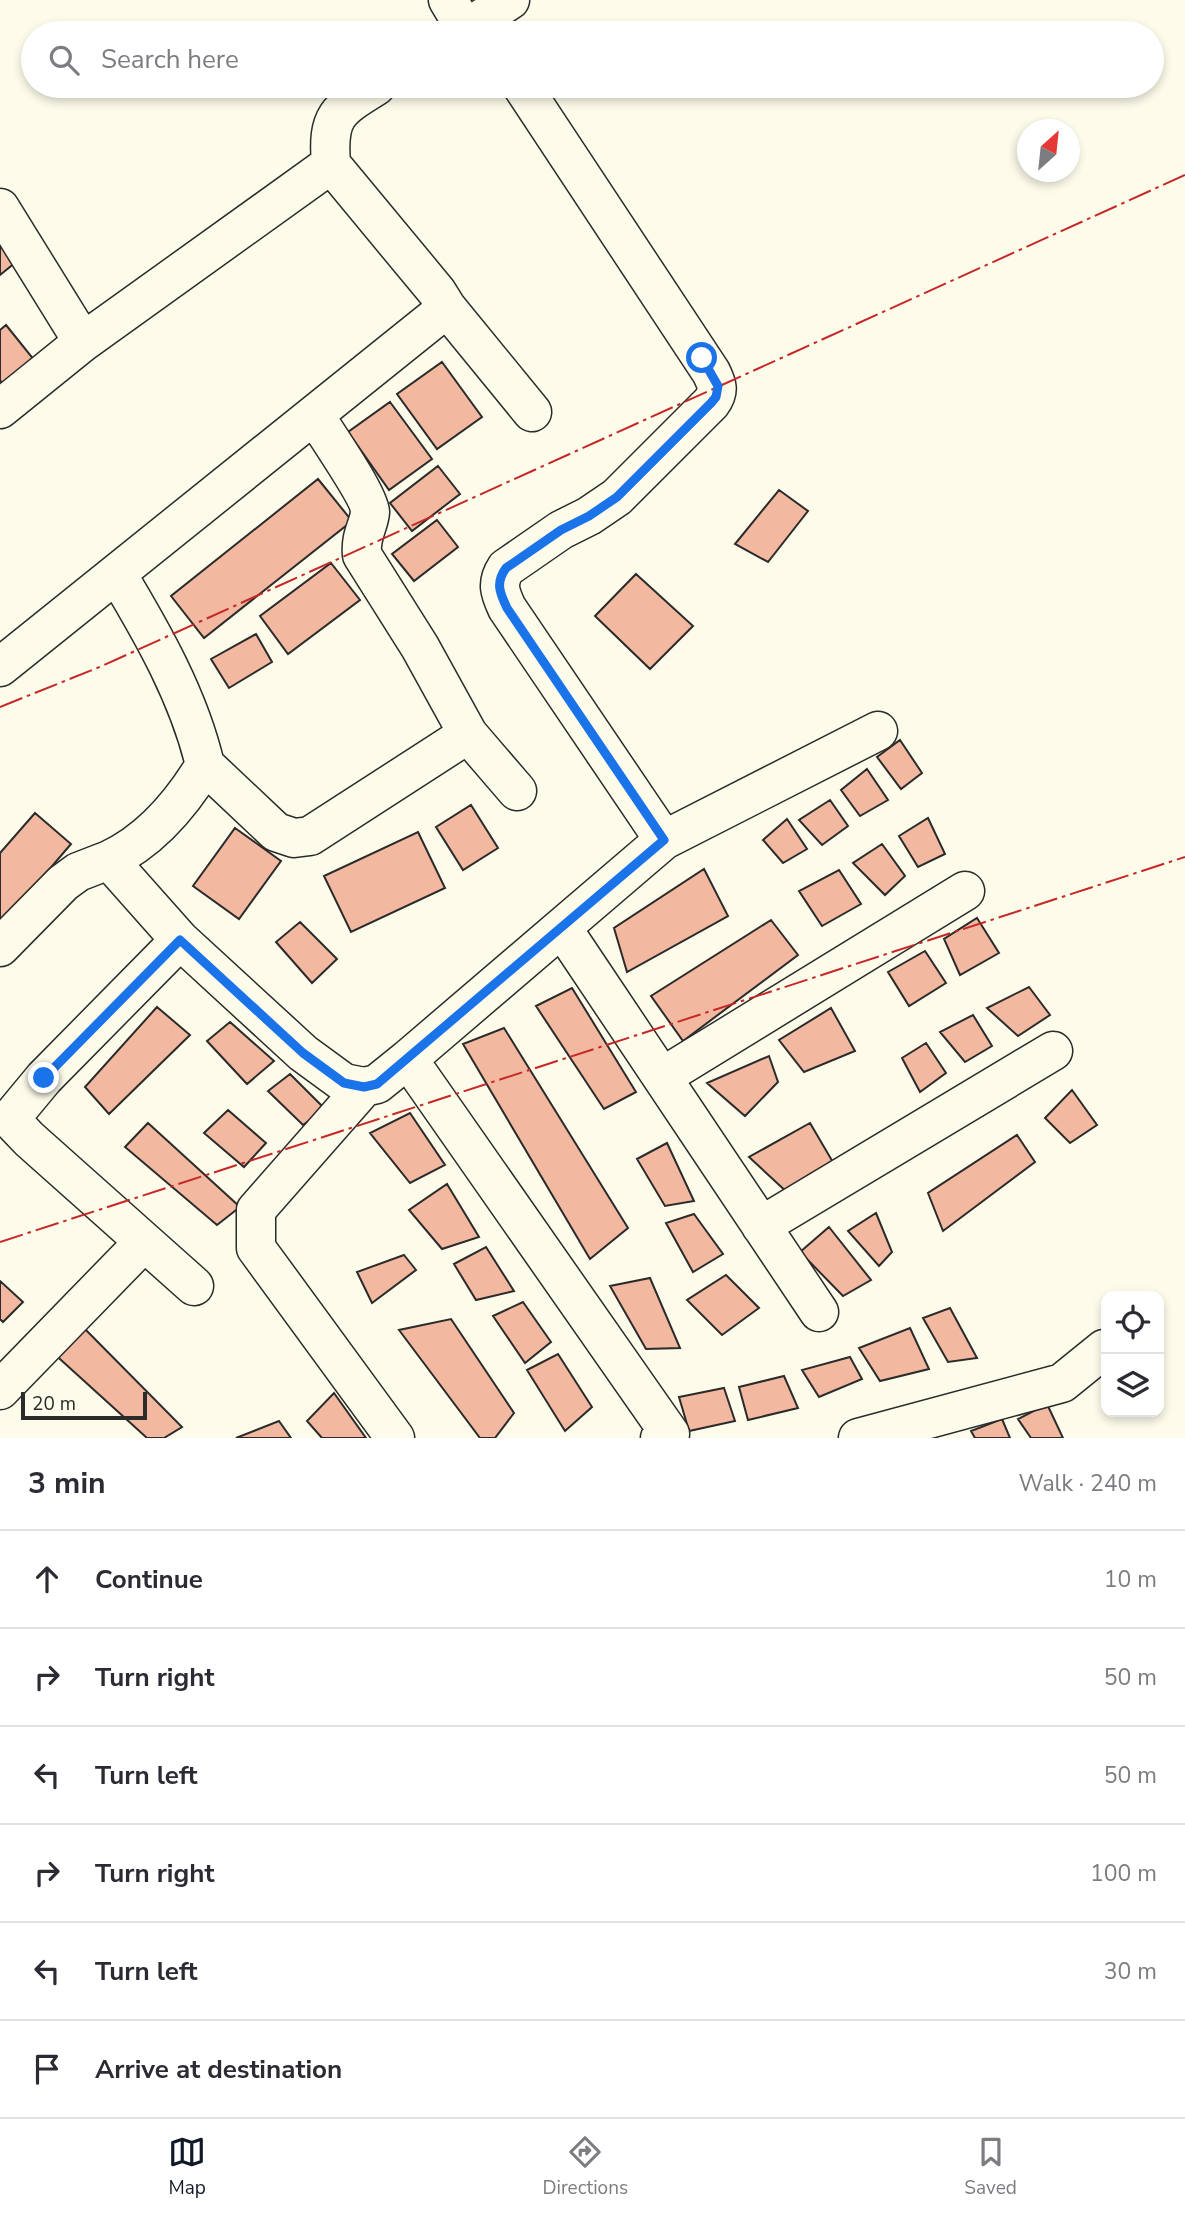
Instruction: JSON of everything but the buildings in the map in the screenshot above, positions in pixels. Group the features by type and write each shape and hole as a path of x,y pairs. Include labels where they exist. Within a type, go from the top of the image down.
{"street":[{"path":"472,21 510,0"},
{"path":"358,98 340,110 331,128 331,164 532,412"},
{"path":"530,98 707,365 718,386 716,397 711,403 617,497 589,516 561,530 506,568 498,589 507,608 664,840"},
{"path":"0,409 83,342 331,164"},
{"path":"0,208 83,342"},
{"path":"0,667 447,307"},
{"path":"315,415 370,511 360,543 362,555 419,647 468,734 517,791"},
{"path":"117,574 155,636 197,730 205,765 276,832 294,838 310,836 468,734"},
{"path":"109,860 180,940 303,1053 344,1083 364,1087 377,1084 408,1059 664,840 878,731"},
{"path":"0,947 63,883 78,872 130,850 153,830 191,788 205,765"},
{"path":"662,1077 965,891"},
{"path":"562,928 819,1312"},
{"path":"180,940 5,1114 29,1139 194,1286"},
{"path":"761,1226 1053,1051"},
{"path":"408,1059 667,1437"},
{"path":"364,1087 256,1210 256,1248 395,1438"},
{"path":"0,1390 144,1242"},
{"path":"858,1438 1062,1383 1101,1351"}],"power":[{"path":"0,707 102,666 1185,175"},
{"path":"0,1242 1185,857"}],"route":[{"path":"44,1078 180,940 303,1053 344,1083 364,1087 377,1084 664,840 507,608 498,589 506,568 561,530 589,516 617,497 711,403 716,397 718,386 702,358"}]}
